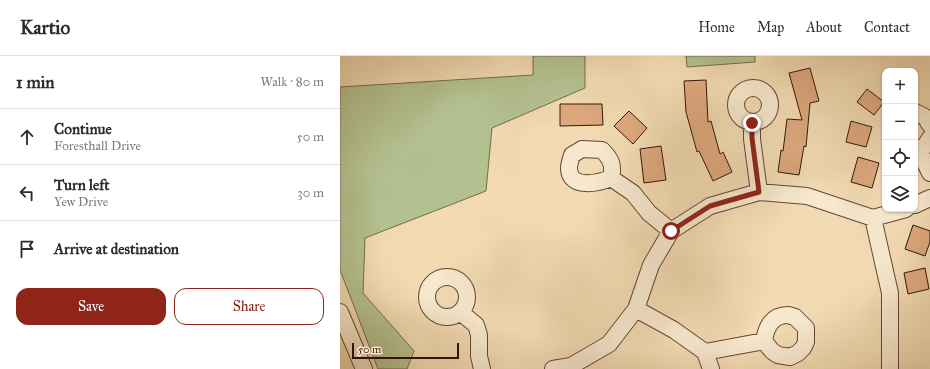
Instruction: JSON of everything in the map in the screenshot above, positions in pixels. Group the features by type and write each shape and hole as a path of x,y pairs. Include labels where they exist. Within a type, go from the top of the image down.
{"street":[{"path":"918,114 925,117 930,125"},
{"path":"752,123 752,138 759,192"},
{"path":"918,150 925,146 930,138"},
{"path":"918,152 930,173"},
{"path":"611,178 633,193 649,213 671,231"},
{"path":"553,369 572,367 609,344 636,309 651,265 671,231 710,206 759,192 807,196 873,218 895,212"},
{"path":"918,204 930,198"},
{"path":"873,218 890,293 890,369"},
{"path":"636,309 674,330 705,352 711,369"},
{"path":"340,312 364,369"},
{"path":"460,312 476,325 479,335 479,356 482,369"},
{"path":"705,352 764,341"}],"green space":[{"path":"533,56 585,56 585,88 492,128 486,191 365,238 363,293 414,351 407,369 378,369 340,270 340,87 533,75"},
{"path":"686,56 755,56 755,62 687,67"}],"building":[{"path":"810,68 819,101 810,103 806,147 804,146 799,175 778,172 781,150 783,151 787,119 802,120 789,73"},
{"path":"706,80 708,122 711,121 720,154 723,152 732,172 713,181 699,151 697,152 686,112 684,81"},
{"path":"867,89 882,100 882,105 874,115 857,102"},
{"path":"560,104 602,104 603,125 560,126"},
{"path":"629,111 647,128 633,144 614,126"},
{"path":"851,121 872,127 866,147 846,142"},
{"path":"661,146 666,180 644,183 640,149"},
{"path":"858,157 879,163 872,188 851,182"},
{"path":"913,225 930,231 930,242 925,256 905,249"},
{"path":"925,268 929,289 908,294 904,273"}],"route":[{"path":"671,231 710,206 759,192 752,138 752,123"}]}
